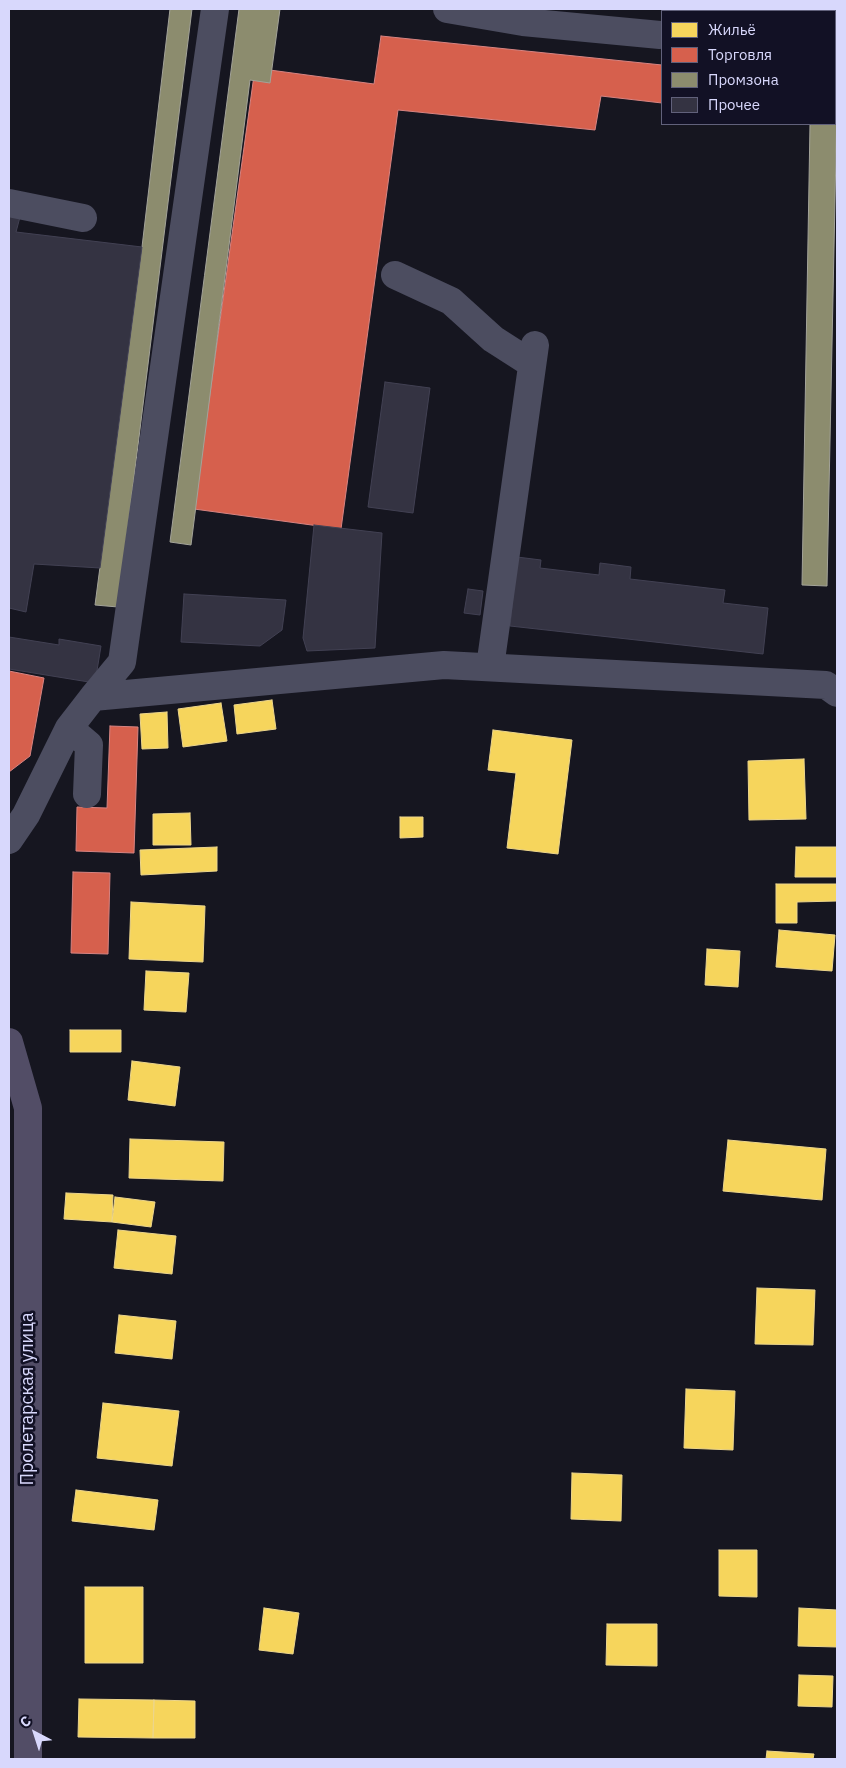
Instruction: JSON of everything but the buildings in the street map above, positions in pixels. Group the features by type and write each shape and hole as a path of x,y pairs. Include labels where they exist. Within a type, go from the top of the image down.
{"main road":[{"name":"Пролетарская улица","path":"9,1042 28,1108 28,1759"}],"lane":[{"path":"9,840 17,812 69,728 122,662 215,9"},
{"path":"447,9 523,22 660,36"},
{"path":"9,203 83,218"},
{"path":"394,275 451,301 493,339 534,354 490,667"},
{"path":"93,697 444,665 826,685 837,693"},
{"path":"69,728 89,745 86,794"}]}
